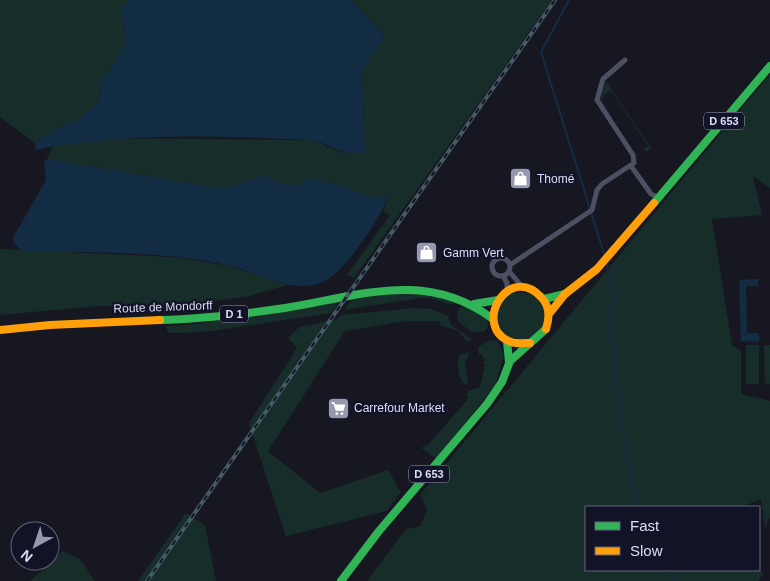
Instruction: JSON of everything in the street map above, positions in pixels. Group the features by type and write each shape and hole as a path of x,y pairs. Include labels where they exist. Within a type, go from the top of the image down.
{"main road":[{"name":"D 653","path":"565,294 597,269 617,247 770,66"},
{"name":"Route de Mondorff","path":"0,330 29,325 105,320 205,318 398,288 434,291 474,304"},
{"path":"530,343 522,344 507,341 497,331 493,319 498,300 506,292 523,288 535,292 544,299 549,314"},
{"path":"544,299 565,294"},
{"path":"509,362 544,332 549,314 565,294"},
{"name":"D 1","path":"474,304 498,300"},
{"name":"D 1","path":"474,304 493,319"},
{"path":"507,341 509,362"},
{"name":"D 653","path":"341,581 379,531 487,404 502,382 509,362"}],"street":[{"path":"625,60 603,79 597,100 633,155 632,164 651,194 659,198"},
{"path":"503,276 509,271 510,264 592,210 597,190 602,184 632,164"},
{"path":"506,292 508,287 503,276 493,273 493,262 502,258 510,264"},
{"path":"509,271 523,288"}],"green space":[{"path":"0,0 129,0 121,10 126,40 116,62 102,79 99,102 79,119 50,132 35,143 0,117"},
{"path":"352,0 552,0 354,278 347,275 390,215 383,212 388,197 365,196 340,185 310,179 297,186 284,185 265,175 225,189 47,159 53,146 109,138 314,140 345,153 365,152 362,71 384,36"},
{"path":"770,74 770,188 753,176 762,215 712,219 732,345 741,351 741,394 770,401 770,517 765,528 761,499 744,506 585,506 585,571 760,570 763,575 758,581 367,581 406,529 420,526 427,510 420,495"},
{"path":"606,81 651,148 646,152 644,149 648,146 611,90 605,94 602,101 613,118 600,101"},
{"path":"0,249 175,257 230,266 288,285 245,297 174,306 98,306 0,315"},
{"path":"423,292 456,302 451,305 431,298 420,298 344,310 351,300 389,293"},
{"path":"520,292 529,294 540,303 545,317 543,326 534,337 520,342 511,340 500,331 495,317 497,308 506,297"},
{"path":"338,302 332,313 212,331 169,333 166,328 167,326 194,324"},
{"path":"466,305 487,317 488,327 483,332 471,332 457,320 458,309"},
{"path":"414,308 431,309 448,316 451,325 473,340 467,341 458,331 440,325 440,321 406,321 345,331 268,451 320,493 388,470 401,492 387,511 286,536 249,423 297,348 288,338 299,327 337,319 341,315"},
{"path":"497,340 504,355 495,386 438,457 434,457 421,448 426,447 469,398 466,395 469,391 480,387 485,365 482,363 485,361 482,354 479,355 478,347 488,341"},
{"path":"746,345 759,345 759,384 746,384"},
{"path":"764,345 770,345 770,384 765,383"},
{"path":"470,351 465,364 468,382 466,385 461,380 458,360 459,356"},
{"path":"186,513 205,525 216,581 138,581"},
{"path":"63,551 80,559 95,581 30,581 41,571 60,571 60,554"}],"water":[{"path":"129,0 352,0 384,36 362,72 365,152 356,154 342,152 323,143 308,140 240,137 171,137 103,140 35,150 35,143 50,132 79,119 99,102 102,79 116,62 126,40 121,10"},
{"path":"47,159 225,189 265,175 284,185 297,186 310,179 340,185 365,196 388,197 384,207 359,247 338,271 327,280 318,284 296,286 274,281 230,266 179,257 127,253 22,251 14,244 13,238 46,180 44,163"},
{"path":"758,279 758,286 746,286 747,333 758,333 760,338 758,342 741,341 739,280"}],"waterway":[{"path":"569,0 541,52 605,257"},
{"path":"606,262 615,301 611,306 616,387 637,506"},
{"path":"669,571 678,581"}],"railway":[{"path":"147,581 555,0"}],"traffic: fast":[{"path":"654,203 770,66"},
{"path":"160,320 207,317 285,308 392,290 418,290 443,294 468,304 493,319"},
{"path":"544,299 565,294"},
{"path":"474,304 498,300"},
{"path":"341,581 379,531 487,404 502,382 510,361 546,329"},
{"path":"507,341 509,362"}],"traffic: slow":[{"path":"549,314 565,294 597,269 654,203"},
{"path":"530,343 511,342 499,334 494,324 494,312 506,292 517,287 529,288 541,297 546,304 548,312 546,329"},
{"path":"0,330 50,325 160,320"}],"place":[{"name":"Thomé","path":"521,179"},
{"name":"Gamm Vert","path":"427,253"},
{"name":"Carrefour Market","path":"338,408"}]}
